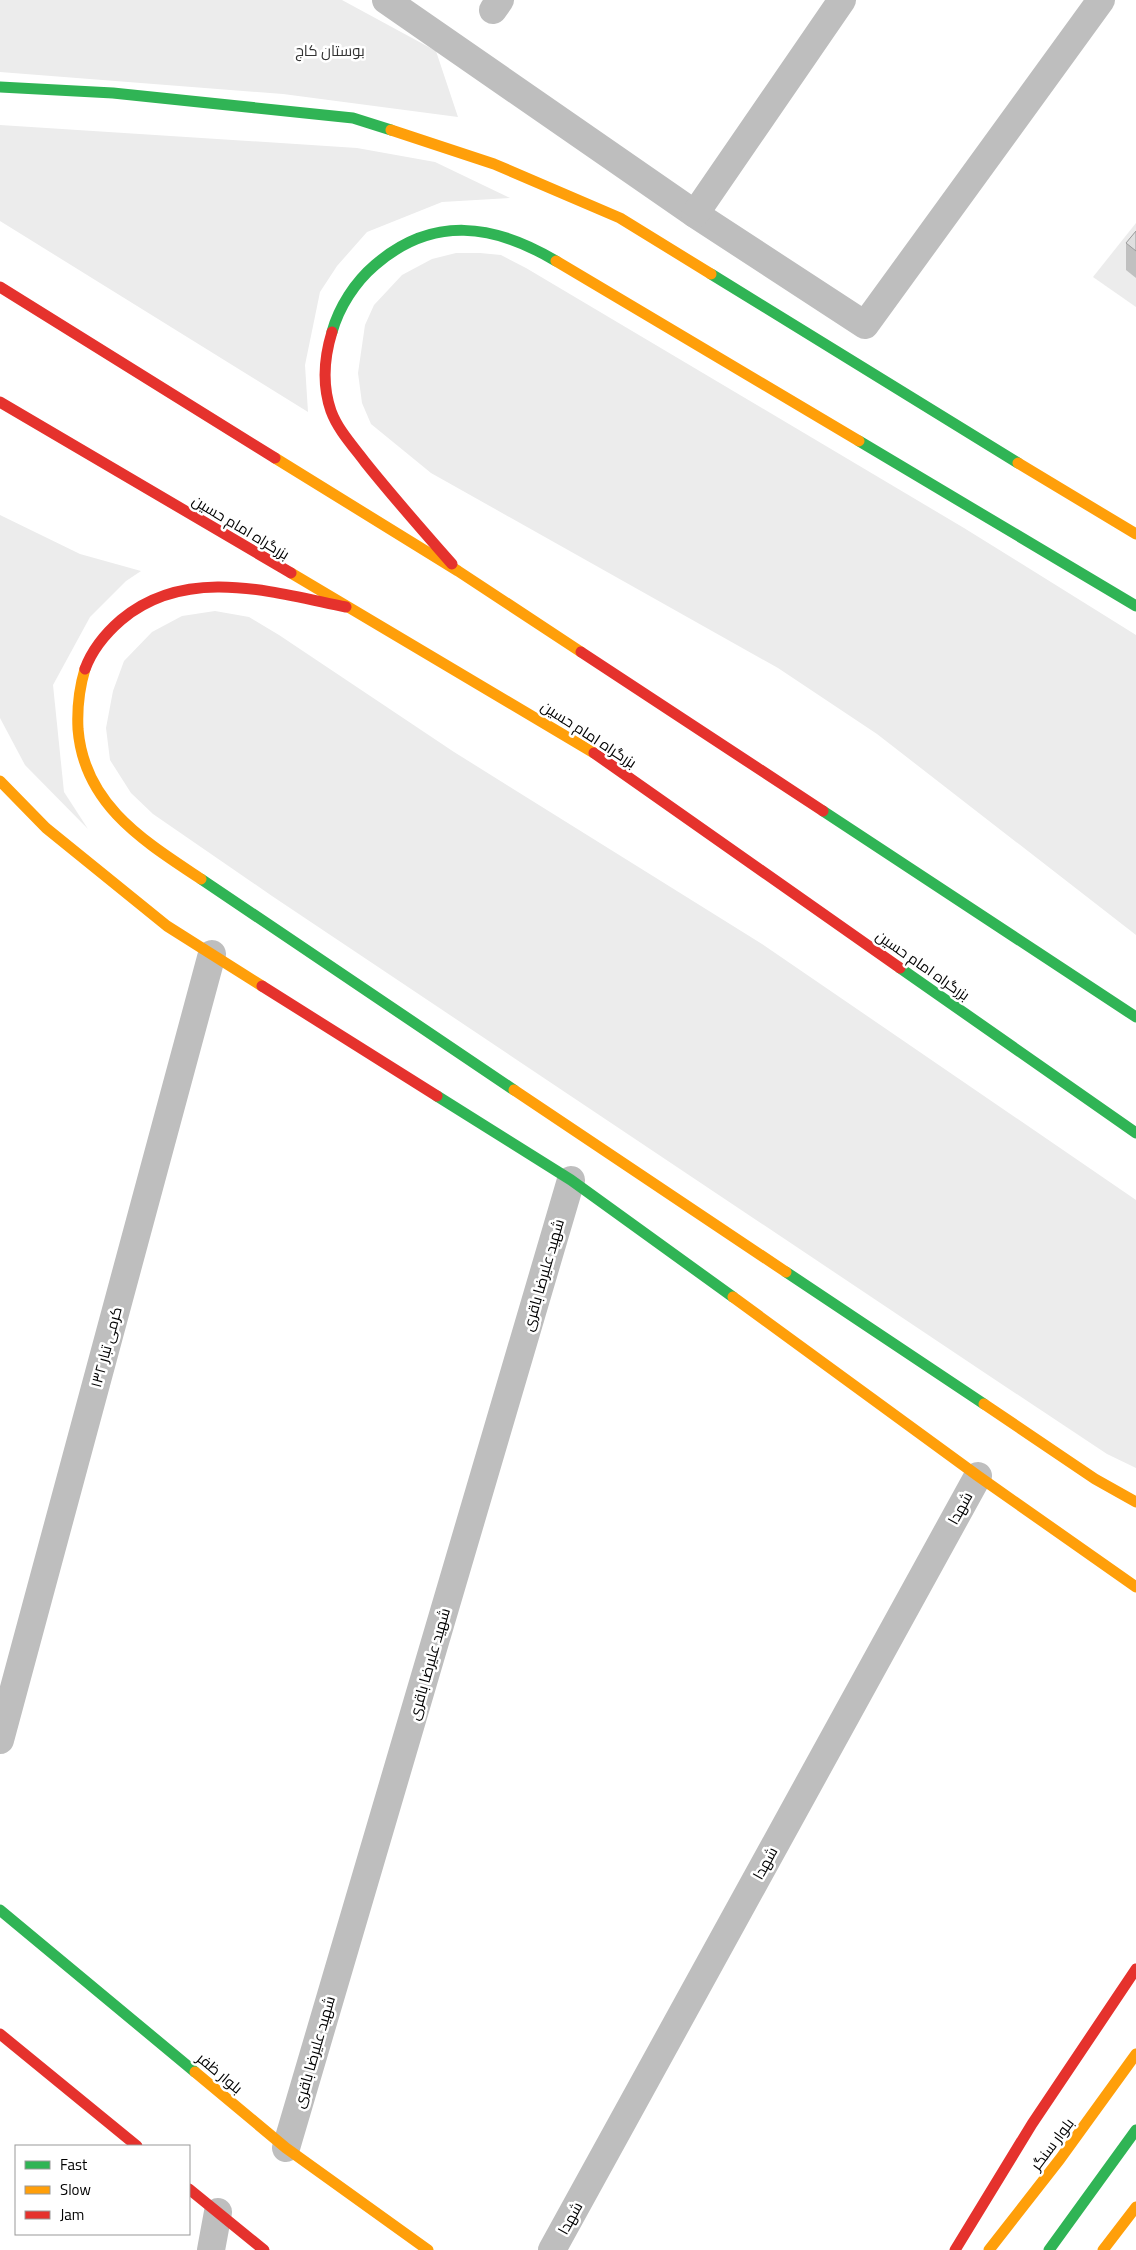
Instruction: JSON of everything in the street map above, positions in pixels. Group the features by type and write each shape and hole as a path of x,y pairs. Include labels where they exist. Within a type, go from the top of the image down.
{"main road":[{"path":"0,88 113,93 353,118 494,164 620,218 895,389 1136,534"},
{"path":"458,571 383,485 342,431 332,412 326,394 324,375 325,357 333,325 360,279 378,261 412,240 444,231 470,229 495,232 531,246 1136,606"},
{"path":"0,287 458,571 1136,1017"},
{"name":"بزرگراه امام حسین","path":"0,402 587,748 1136,1133"},
{"path":"348,607 260,591 232,588 194,588 172,592 153,599 132,610 118,623 95,650 87,664 78,696 78,716 82,758 92,782 120,819 169,858 1087,1474 1136,1502"},
{"path":"0,781 46,828 167,926 571,1180 978,1476 1136,1587"},
{"name":"بلوار ظفر","path":"0,1910 286,2148 428,2250"},
{"path":"955,2250 1032,2124 1136,1969"},
{"path":"0,2034 136,2145"},
{"name":"بلوار سنگر","path":"989,2250 1060,2159 1136,2054"},
{"path":"1049,2250 1136,2130"},
{"path":"190,2189 264,2250"},
{"path":"1103,2250 1136,2207"}],"street":[{"path":"386,0 695,214 865,325 1101,0"},
{"path":"695,214 842,0"},
{"path":"0,802 46,828"},
{"name":"کرمی تبار ۱۳۲","path":"0,1740 212,954"},
{"name":"شهید علیرضا باقری","path":"286,2148 571,1180"},
{"name":"شهدا","path":"552,2250 978,1476"},
{"path":"211,2250 218,2212"}],"green space":[{"name":"بوستان کاج","path":"0,0 342,0 436,51 458,117 283,94 0,72"},
{"path":"0,125 357,148 435,162 510,198 442,202 367,232 337,266 320,292 305,365 308,412 0,221"},
{"path":"1136,223 1136,307 1093,277"},
{"path":"456,253 501,255 526,268 964,528 1136,635 1136,935 877,734 778,668 431,473 371,424 362,403 358,373 365,325 374,305 402,275 432,259"},
{"path":"0,515 80,554 141,571 126,581 90,617 53,685 64,792 88,829 25,765 0,718"},
{"path":"215,611 249,617 279,635 454,752 762,944 1136,1200 1136,1468 1107,1454 985,1373 272,896 153,814 131,793 110,760 106,728 113,691 124,661 152,632 182,616"}],"building":[{"path":"1136,231 1136,251 1126,243"}],"traffic: fast":[{"path":"0,87 113,93 353,118 391,130"},
{"path":"332,332 343,304 361,279 375,265 397,249 419,238 441,232 464,230 487,233 533,248 556,261"},
{"path":"711,274 1018,463"},
{"path":"859,441 1136,606"},
{"path":"823,811 1136,1017"},
{"path":"201,879 514,1090"},
{"path":"900,968 1136,1133"},
{"path":"437,1096 571,1180 733,1297"},
{"path":"786,1272 984,1404"},
{"path":"0,1910 195,2072"},
{"path":"1049,2250 1136,2130"}],"traffic: slow":[{"path":"391,130 494,164 620,218 711,274"},
{"path":"556,261 859,441"},
{"path":"275,458 458,571 581,652"},
{"path":"1018,463 1136,534"},
{"path":"291,573 594,753"},
{"path":"85,669 79,699 78,729 83,756 92,779 105,800 120,818 139,835 201,879"},
{"path":"0,781 46,828 167,926 262,986"},
{"path":"514,1090 786,1272"},
{"path":"733,1297 978,1476 1136,1587"},
{"path":"984,1404 1095,1479 1136,1502"},
{"path":"989,2250 1060,2159 1136,2054"},
{"path":"195,2072 286,2148 428,2250"},
{"path":"1103,2250 1136,2207"}],"traffic: jam":[{"path":"0,287 275,458"},
{"path":"332,332 327,352 325,381 328,401 334,418 346,438 365,462 452,564"},
{"path":"0,402 291,573"},
{"path":"85,669 91,655 100,642 121,620 146,603 173,593 201,588 230,587 289,595 346,607"},
{"path":"581,652 823,811"},
{"path":"594,753 900,968"},
{"path":"262,986 437,1096"},
{"path":"955,2250 1032,2124 1136,1969"},
{"path":"0,2034 136,2145"},
{"path":"190,2190 264,2250"}]}
